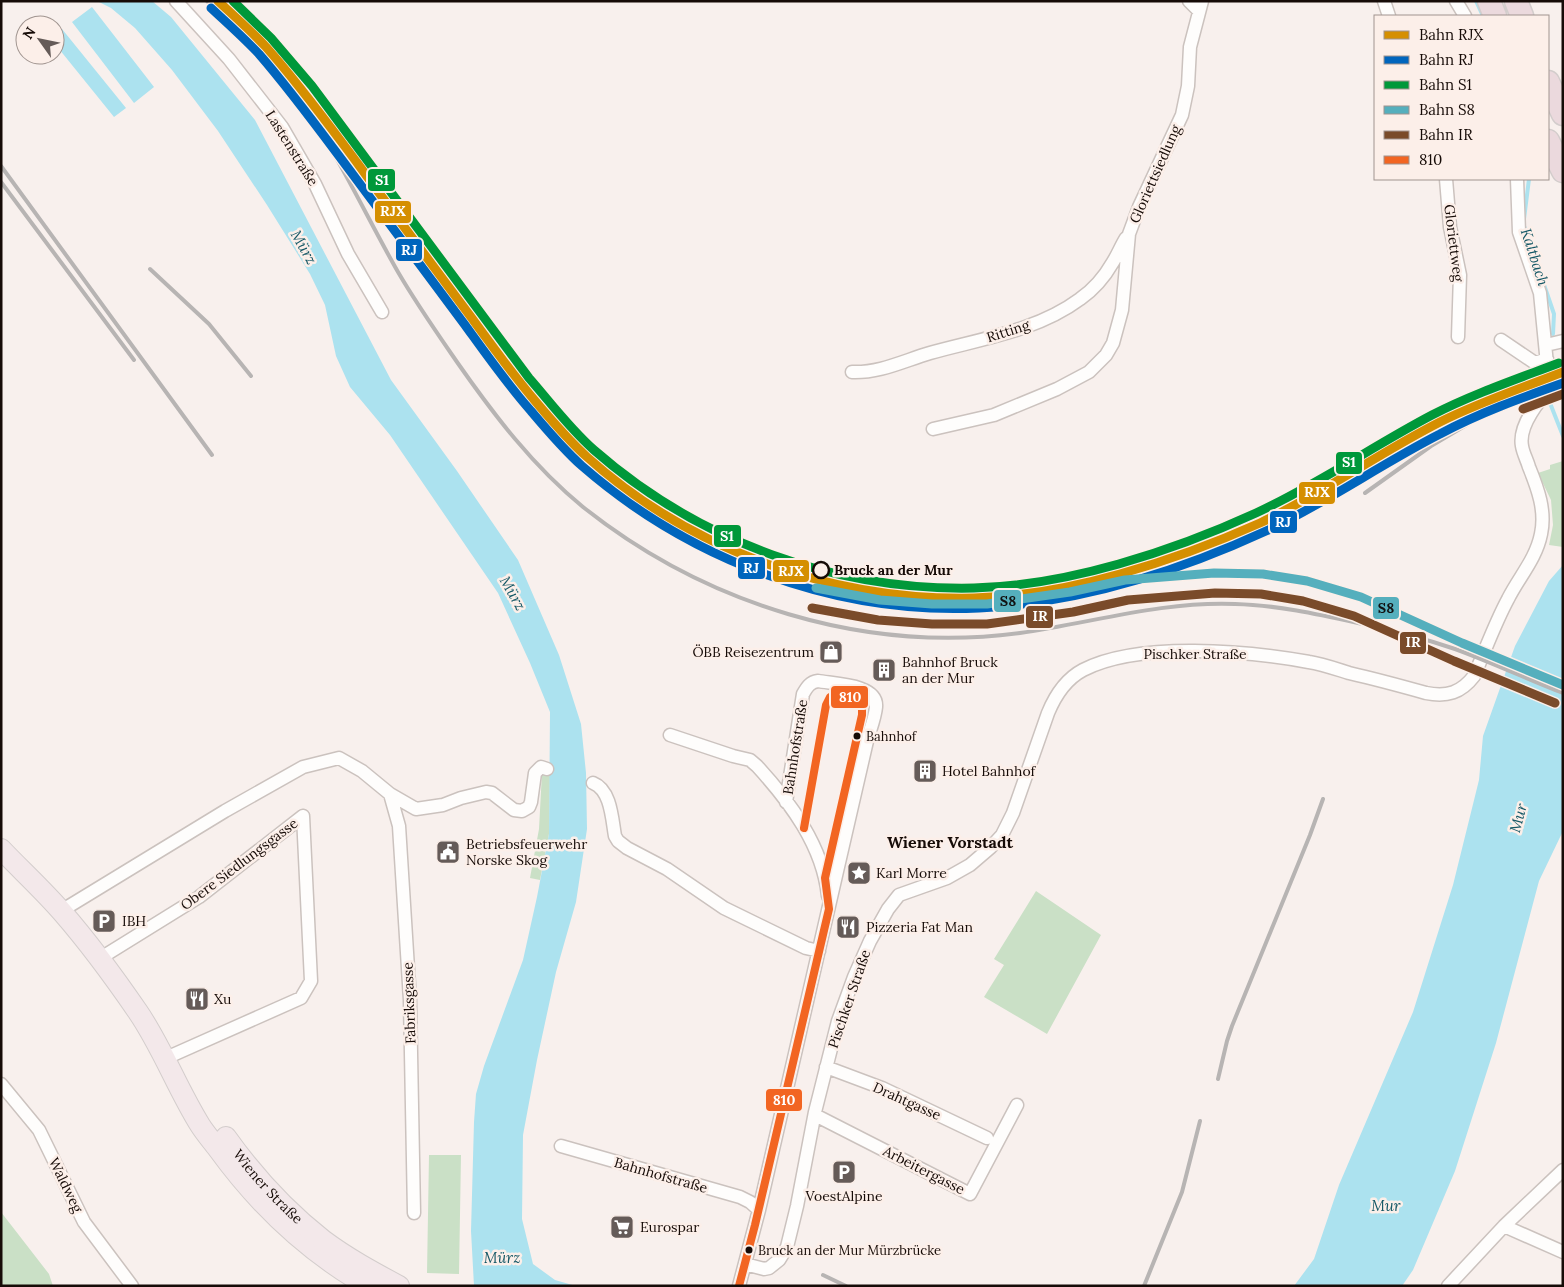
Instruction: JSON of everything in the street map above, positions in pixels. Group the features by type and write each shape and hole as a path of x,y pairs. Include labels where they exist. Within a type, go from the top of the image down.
{"highway":[{"path":"1489,1 1494,15"},
{"path":"1516,1 1522,15"},
{"path":"1549,84 1563,114"},
{"path":"1549,143 1563,171"}],"main road":[{"name":"Wiener Straße","path":"1,849 61,911 99,959 138,1013 166,1058 238,1154 277,1198 323,1240 352,1260 398,1286"},
{"name":"Wiener Straße","path":"166,1058 200,1125 240,1179 290,1230 335,1265 368,1286"}],"street":[{"name":"Lastenstraße","path":"176,1 229,59 282,127 316,184 348,254 382,312"},
{"path":"1189,1 1200,6"},
{"path":"1384,1 1389,15"},
{"path":"1456,1 1464,15"},
{"name":"Gloriettsiedlung","path":"933,429 1012,408 1077,379 1089,372 1106,355 1118,329 1122,310 1129,234 1182,115 1188,86 1192,32 1200,6"},
{"name":"Gloriettweg","path":"1446,180 1450,227 1460,275 1458,336"},
{"path":"1502,340 1535,363 1547,361 1540,293 1519,232 1517,180"},
{"name":"Ritting","path":"852,372 867,373 883,370 928,354 1008,332 1057,314 1081,298 1106,274 1129,234"},
{"path":"1546,345 1563,341"},
{"name":"Pischker Straße","path":"745,1264 759,1268 769,1268 776,1264 784,1253 797,1206 815,1115 838,1021 854,977 870,941 888,908 899,896 948,878 970,865 1002,835 1013,813 1053,700 1062,688 1083,670 1117,658 1142,653 1228,652 1310,662 1437,695 1451,694 1465,687 1474,676 1508,599 1533,560 1541,534 1542,513 1538,490 1521,445 1526,424 1533,411 1541,398 1556,385"},
{"name":"Bahnhofstraße","path":"739,1286 759,1210 876,706 875,698 871,693 862,689 818,681 811,683 804,694 786,802 804,828 819,858 826,878 829,908"},
{"path":"670,735 750,760 764,774 786,802"},
{"path":"61,911 225,811 303,767 339,758 362,771 390,794 416,809 443,805 460,798 486,792 492,793 514,810 522,811 529,807 531,802 535,772 541,767 547,769"},
{"path":"593,783 601,787 606,794 615,836 627,848 667,869 724,908 806,948 819,951"},
{"name":"Fabriksgasse","path":"390,794 399,826 410,990 414,1213"},
{"name":"Obere Siedlungsgasse","path":"99,959 200,897 302,816 311,981 306,991 301,998 166,1058"},
{"name":"Drahtgasse","path":"826,1067 882,1088 987,1138"},
{"name":"Waldweg","path":"1,1084 39,1130 84,1222 132,1286"},
{"name":"Arbeitergasse","path":"815,1115 970,1194 1017,1105"},
{"name":"Bahnhofstraße","path":"560,1146 740,1197 750,1202 759,1210"},
{"path":"1448,1286 1504,1226 1563,1170"},
{"path":"1504,1226 1563,1252"}],"green space":[{"path":"1563,461 1563,547 1549,545 1553,525 1551,500 1538,473 1550,469 1550,465"},
{"path":"542,772 550,774 549,834 540,880 530,878 539,829"},
{"path":"1036,891 1101,935 1047,1034 984,997 1004,965 994,959"},
{"path":"429,1155 461,1155 459,1274 427,1273"},
{"path":"1,1212 49,1274 53,1286 1,1286"}],"water":[{"name":"Mürz","path":"97,1 152,1 171,17 255,120 391,380 518,560 559,655 581,724 586,773 587,829 576,902 556,972 523,1135 522,1219 533,1264 555,1280 576,1286 474,1286 471,1231 476,1094 484,1066 523,960 549,834 550,712 498,593 390,435 350,387 336,356 325,305 310,274 267,205 218,131 172,70 135,28 111,8"},
{"path":"92,7 154,87 134,103 72,22"},
{"path":"65,33 126,108 114,117 65,56"},
{"name":"Mur","path":"1563,565 1563,831 1539,881 1496,1043 1455,1171 1413,1270 1402,1286 1294,1286 1314,1259 1339,1185 1413,1012 1453,885 1479,780 1483,736 1515,646 1549,581"}],"waterway":[{"name":"Kaltbach","path":"1476,1 1483,15"},
{"name":"Kaltbach","path":"1524,219 1529,180"},
{"name":"Kaltbach","path":"1524,226 1554,314 1553,334"},
{"name":"Kaltbach","path":"1550,403 1563,436"}],"tunnel":[{"path":"1547,364 1552,383"}],"railway":[{"path":"207,1 258,50 303,105 341,166 386,251 412,295 471,382 515,439 547,474 583,507 630,541 681,571 734,595 789,614 845,628 903,636 961,638 1020,633 1154,609 1181,606 1235,604 1281,608 1312,613 1431,641 1563,693"},
{"path":"1,166 212,455"},
{"path":"1,182 134,360"},
{"path":"150,269 209,324 251,376"},
{"path":"1365,493 1431,446 1485,414"},
{"path":"1218,1079 1232,1026 1323,799"},
{"path":"1144,1286 1182,1192 1200,1121"},
{"path":"823,1275 846,1286"}],"rail line":[{"name":"RJX","path":"218,1 260,41 290,75 527,392 580,451 628,490 672,519 718,544 767,564 817,579 869,590 921,597 974,598 1046,591 1120,574 1193,550 1260,523 1283,512 1440,422 1563,372"},
{"name":"S1","path":"233,1 271,38 312,86 529,378 585,442 635,482 678,511 724,535 772,555 821,570 871,581 922,587 974,588 1046,581 1119,564 1190,540 1256,513 1301,490 1388,439 1448,407 1559,363"},
{"name":"RJ","path":"211,8 259,54 283,83 329,142 505,380 575,460 624,499 669,529 717,554 767,575 819,591 871,602 925,608 979,608 1053,600 1126,583 1197,560 1266,531 1455,426 1500,406 1563,383"},
{"name":"IR","path":"1523,409 1563,394"},
{"name":"S8","path":"816,588 880,600 932,604 987,604 1070,592 1125,580 1214,573 1263,574 1307,581 1361,597 1462,643 1563,685"},
{"name":"IR","path":"812,608 878,620 932,624 987,624 1073,612 1128,600 1215,593 1261,594 1303,601 1354,616 1454,661 1555,703"}],"transit line":[{"name":"810","path":"739,1286 829,909 825,878 862,715 862,704 856,698 834,695 830,697 826,705 804,828"}],"place":[{"name":"Bruck an der Mur","path":"821,570"},
{"name":"ÖBB Reisezentrum","path":"831,652"},
{"name":"Bahnhof Bruck an der Mur","path":"884,670"},
{"name":"Bahnhof","path":"857,736"},
{"name":"Hotel Bahnhof","path":"925,771"},
{"name":"Betriebsfeuerwehr Norske Skog","path":"448,852"},
{"name":"Karl Morre","path":"859,873"},
{"name":"IBH","path":"104,921"},
{"name":"Pizzeria Fat Man","path":"848,927"},
{"name":"Xu","path":"197,999"},
{"name":"VoestAlpine","path":"844,1172"},
{"name":"Eurospar","path":"622,1227"},
{"name":"Bruck an der Mur Mürzbrücke","path":"749,1250"}],"district":[{"name":"Wiener Vorstadt","path":"950,842"}]}
